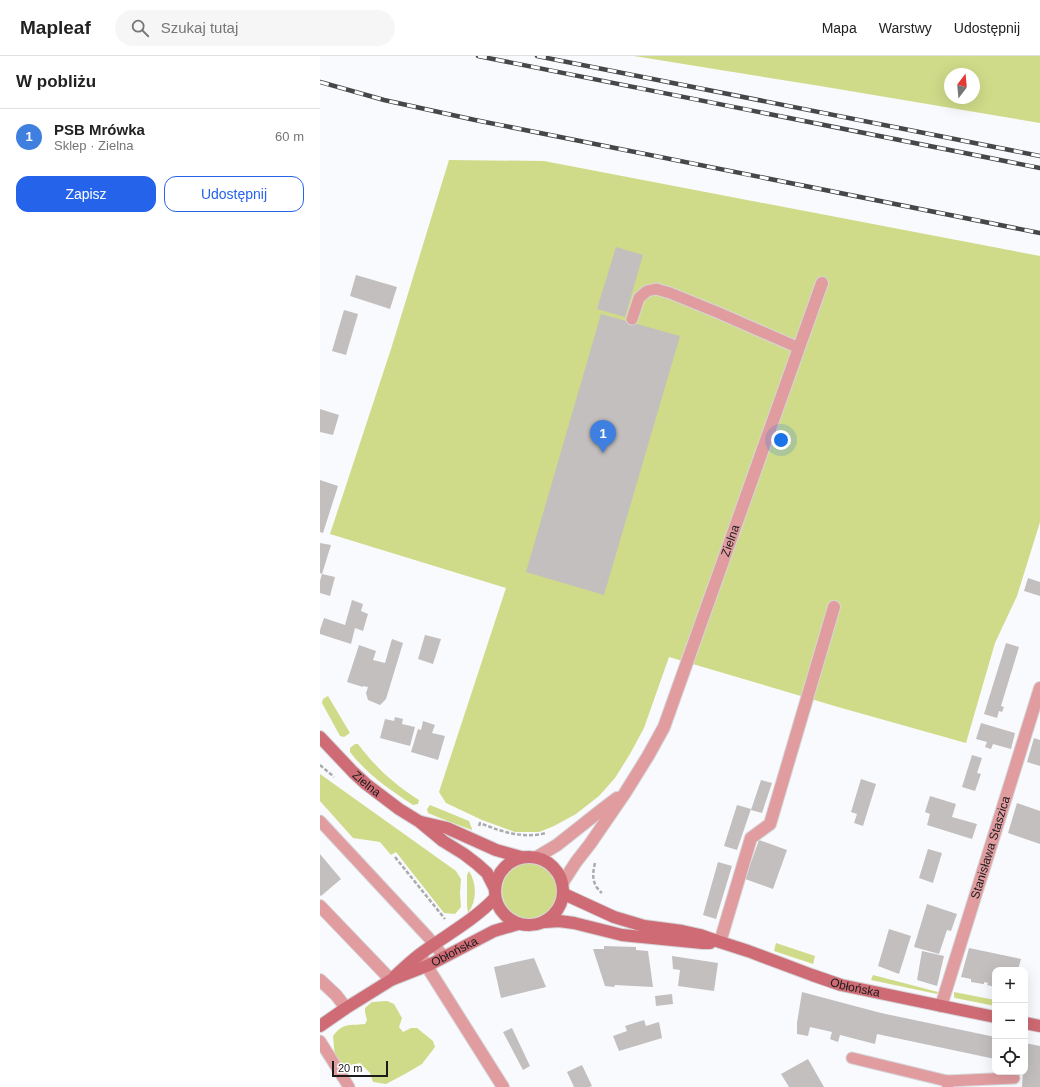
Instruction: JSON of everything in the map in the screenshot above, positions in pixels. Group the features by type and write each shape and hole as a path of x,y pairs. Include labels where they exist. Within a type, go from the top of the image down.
{"street":[{"name":"Zielna","path":"564,888 576,862 625,793 664,727 822,283"},
{"path":"720,942 751,838 770,824 834,606"},
{"name":"Stanisława Staszica","path":"941,1006 1040,688"},
{"name":"Zielna","path":"320,738 366,784 399,809 420,822 443,842 464,854 477,864 487,873 495,893"},
{"name":"Zielna","path":"537,857 557,845 600,810 625,793"},
{"name":"Zielna","path":"420,822 448,828 496,850 521,857"},
{"path":"521,857 537,857 554,866 559,874 564,888 561,905 555,915 545,922 527,926 510,920 503,914 498,906 495,893 497,878 503,869 511,862 521,857"},
{"name":"Obłońska","path":"564,888 600,911 644,926 700,935 841,985 992,1016"},
{"name":"Obłońska","path":"320,1026 391,980 419,955 488,906 495,893"},
{"path":"320,906 391,980"},
{"name":"Obłońska","path":"545,922 559,921 574,923 622,934 648,938 703,943 720,942"},
{"name":"Obłońska","path":"391,980 427,966 494,931 518,924"},
{"path":"419,955 503,1087"},
{"path":"320,980 336,995 346,1008"},
{"path":"1028,1024 1040,1026"}],"lane":[{"path":"632,320 639,298 647,291 656,289 712,310 799,348"},
{"path":"320,820 434,944 444,957"},
{"path":"320,1041 348,1087"},
{"path":"852,1058 948,1084 1014,1078"}],"path":[{"path":"480,823 501,832 521,835 537,835 550,831"},
{"path":"395,857 448,923"},
{"path":"598,859 595,863 593,873 594,882 598,890 604,896"}],"green space":[{"path":"634,56 1040,56 1040,123 820,86"},
{"path":"449,160 544,161 1040,256 1040,522 1017,596 995,643 966,743 669,657 644,728 630,754 615,778 599,796 576,814 539,832 515,832 482,820 446,803 439,792 506,588 330,534 391,349"},
{"path":"328,696 350,733 344,737 340,736 322,703 323,699"},
{"path":"355,744 358,744 386,775 401,788 419,800 418,804 413,805 404,799 379,781 364,767 350,752 350,748"},
{"path":"320,774 456,871 461,879 461,907 455,914 444,913 396,852 391,855 380,842 353,838 320,801"},
{"path":"430,805 469,821 472,830 428,813 427,809"},
{"path":"530,863 545,868 553,876 558,891 553,906 545,914 530,919 515,914 507,906 502,891 507,876 515,868"},
{"path":"469,871 472,876 475,892 473,903 468,913 467,875"},
{"path":"776,943 815,956 813,964 774,951"},
{"path":"873,975 938,992 937,994 871,980"},
{"path":"954,992 992,999 992,1005 955,998"},
{"path":"387,1001 394,1004 402,1018 399,1027 403,1032 411,1028 417,1028 433,1041 435,1047 422,1064 386,1084 373,1082 370,1073 360,1063 343,1067 335,1058 333,1036 340,1028 350,1025 365,1024 367,1020 365,1008 372,1002"}],"building":[{"path":"616,247 643,255 625,317 597,309"},
{"path":"356,275 397,287 390,309 350,296"},
{"path":"344,310 358,314 346,355 332,351"},
{"path":"601,314 680,336 604,595 526,572"},
{"path":"320,409 339,415 333,435 320,432"},
{"path":"320,480 338,486 323,533 320,532"},
{"path":"320,543 331,545 322,574 320,573"},
{"path":"322,574 335,577 330,596 320,593 320,581"},
{"path":"1028,578 1040,582 1040,596 1024,591"},
{"path":"352,600 363,604 361,611 368,614 363,631 355,628 351,644 320,634 324,618 345,625"},
{"path":"425,635 441,639 433,664 418,659"},
{"path":"392,639 403,643 386,699 380,705 368,700 366,693 368,687 347,682 359,645 376,651 373,660 385,663"},
{"path":"1006,643 1019,647 1001,706 1004,707 1002,712 999,711 997,718 984,714"},
{"path":"395,717 403,719 402,724 415,727 410,746 380,738 385,719 394,721"},
{"path":"423,721 435,725 432,733 445,736 438,760 411,752 418,729 421,730"},
{"path":"981,723 1015,733 1011,749 993,744 991,749 985,747 987,742 976,739"},
{"path":"1034,738 1040,740 1040,766 1027,762"},
{"path":"972,755 982,758 977,773 981,774 975,791 962,787"},
{"path":"861,779 876,784 863,826 854,823 857,814 851,812"},
{"path":"761,780 772,783 762,813 751,810"},
{"path":"930,796 956,804 952,817 977,824 972,839 927,825 930,814 925,812"},
{"path":"1017,803 1040,811 1040,844 1008,833"},
{"path":"737,805 751,809 737,850 724,846"},
{"path":"759,840 787,850 773,889 745,879"},
{"path":"928,849 942,853 933,883 919,878"},
{"path":"320,854 341,879 321,896 320,895"},
{"path":"718,862 732,866 716,919 703,915"},
{"path":"927,904 957,914 951,931 947,930 939,954 914,947"},
{"path":"889,929 911,936 899,974 878,966"},
{"path":"604,946 636,947 636,950 648,951 653,987 615,985 614,987 605,986 593,949 604,949"},
{"path":"969,948 1021,959 1019,967 992,967 992,986 987,985 988,983 984,982 983,984 971,982 971,979 961,977"},
{"path":"922,951 944,956 937,986 917,980"},
{"path":"672,956 718,963 714,991 678,986 680,970 673,969"},
{"path":"534,958 546,987 501,998 494,967"},
{"path":"802,992 881,1013 992,1036 992,1058 877,1034 875,1044 840,1035 838,1042 830,1039 832,1032 810,1027 808,1036 797,1034 797,1023"},
{"path":"672,994 673,1004 656,1006 655,996"},
{"path":"644,1020 646,1026 659,1022 662,1038 619,1051 613,1036 627,1031 625,1026"},
{"path":"512,1028 530,1066 523,1070 503,1032"},
{"path":"1028,1044 1040,1046 1040,1087 1022,1087 1023,1075 1028,1075"},
{"path":"808,1059 824,1087 789,1087 781,1074"},
{"path":"582,1065 592,1086 574,1087 567,1072"}],"railway":[{"path":"478,56 1040,168"},
{"path":"537,56 1040,156"},
{"path":"320,82 384,100 475,120 1040,233"}],"place":[{"name":"PSB Mrówka","path":"603,453"}]}
